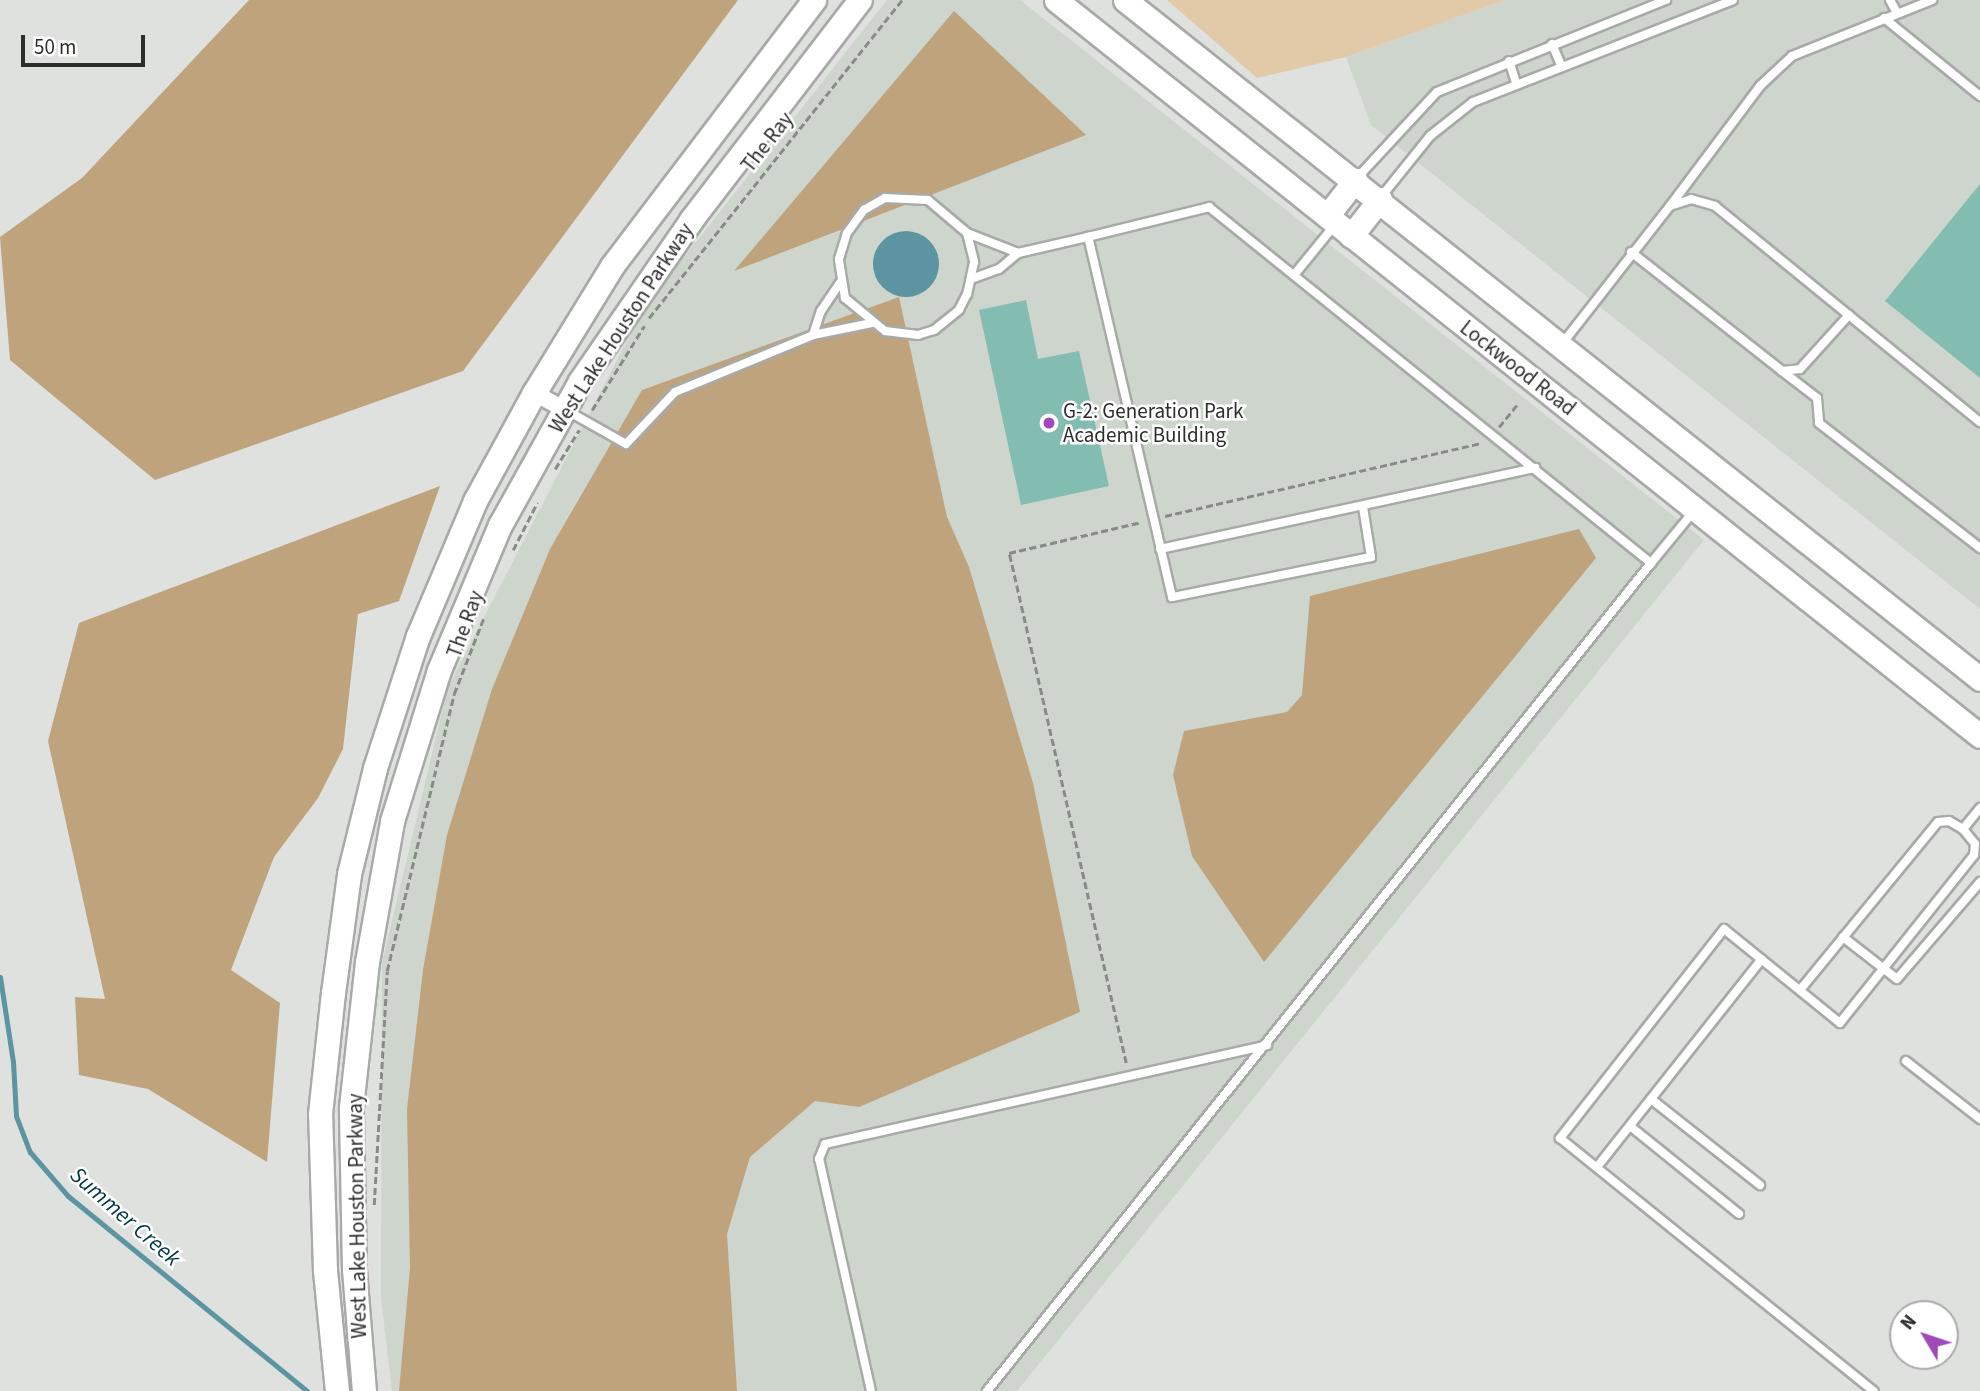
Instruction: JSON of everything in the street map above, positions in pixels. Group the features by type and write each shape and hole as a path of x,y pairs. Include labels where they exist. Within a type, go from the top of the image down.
{"main road":[{"name":"West Lake Houston Parkway","path":"337,1391 324,1270 320,1114 346,901 359,834 375,768 418,636 475,501 534,393 612,267 814,0"},
{"name":"West Lake Houston Parkway","path":"364,1391 354,1269 351,1107 367,962 392,821 439,670 485,561 564,410 691,220 860,0"},
{"name":"Lockwood Road","path":"1056,0 1980,736"},
{"path":"1125,0 1980,679"},
{"path":"1338,225 1355,180"},
{"path":"1338,225 1380,200"}],"street":[{"path":"534,393 564,410"}],"lane":[{"path":"1355,180 1437,92 1666,0"},
{"path":"1380,200 1451,117 1473,102 1733,0"},
{"path":"1890,0 1897,13"},
{"path":"1561,345 1761,85 1792,56 1932,0"},
{"path":"1884,18 1980,96"},
{"path":"1552,44 1562,67"},
{"path":"1509,61 1517,85"},
{"path":"967,233 974,262 971,279 959,310 934,330 899,334 872,323 845,298 840,283 839,259 846,233 864,210 885,198 928,200 967,233 1018,253"},
{"path":"1670,206 1691,198 1715,206 1980,422"},
{"path":"971,279 999,269 1018,253 1209,206 1651,563"},
{"path":"1294,275 1338,225"},
{"path":"1088,237 1172,597 1371,556 1363,507"},
{"path":"1632,253 1817,398 1819,423 1980,548"},
{"path":"813,335 821,311 840,283"},
{"path":"1782,371 1800,369 1849,315"},
{"path":"564,410 626,444 675,393 813,335 872,323"},
{"path":"1160,549 1535,468"},
{"path":"987,1391 1695,509"},
{"path":"1963,829 1980,808"},
{"path":"1800,990 1938,822 1949,821 1963,829 1975,844 1975,855 1840,1023 1724,929 1560,1138 1874,1391"},
{"path":"1843,937 1882,970 1897,979 1906,974 1980,882"},
{"path":"1597,1167 1762,960"},
{"path":"871,1391 819,1159 825,1144 1267,1045"},
{"path":"1906,1061 1980,1119"},
{"path":"1651,1098 1760,1185"},
{"path":"1630,1126 1739,1214"}],"path":[{"name":"The Ray","path":"553,472 648,320 902,0"},
{"path":"1129,1076 1009,553 1477,446 1494,434 1517,405"},
{"path":"511,554 541,495"},
{"name":"The Ray","path":"374,1216 387,971 454,694 486,613"}],"shaded area":[{"path":"249,0 738,0 463,371 155,480 10,360 0,237 82,178"},
{"path":"887,0 1020,0 1704,540 1017,1391 392,1391 381,1298 382,963 448,687 644,308"},
{"path":"1167,0 1505,0 1346,57 1257,78"},
{"path":"1505,0 1980,0 1980,609 1371,125 1346,57"},
{"path":"954,11 1086,135 734,271"},
{"path":"899,297 947,517 969,567 1033,783 1080,1012 859,1107 815,1101 750,1157 727,1234 737,1391 399,1391 410,1268 407,1109 423,970 447,835 492,689 550,549 642,390"},
{"path":"440,486 399,601 358,614 343,749 318,798 274,857 231,970 280,1003 267,1162 148,1089 79,1075 75,997 105,999 48,741 79,623"},
{"path":"1579,529 1596,558 1264,962 1192,856 1173,775 1184,731 1287,712 1302,695 1310,596"}],"water":[{"path":"899,231 913,231 925,236 934,245 939,264 937,277 930,288 913,297 899,297 887,292 878,283 873,271 873,257 878,245 887,236"}],"building":[{"path":"1980,184 1980,378 1885,301"},
{"name":"G-2: Generation Park Academic Building","path":"1026,300 1038,359 1079,351 1109,486 1021,505 979,310"}],"waterway":[{"name":"Summer Creek","path":"0,977 13,1062 16,1116 30,1152 68,1196 307,1391"}],"place":[{"name":"G-2: Generation Park Academic Building","path":"1049,423"}]}
